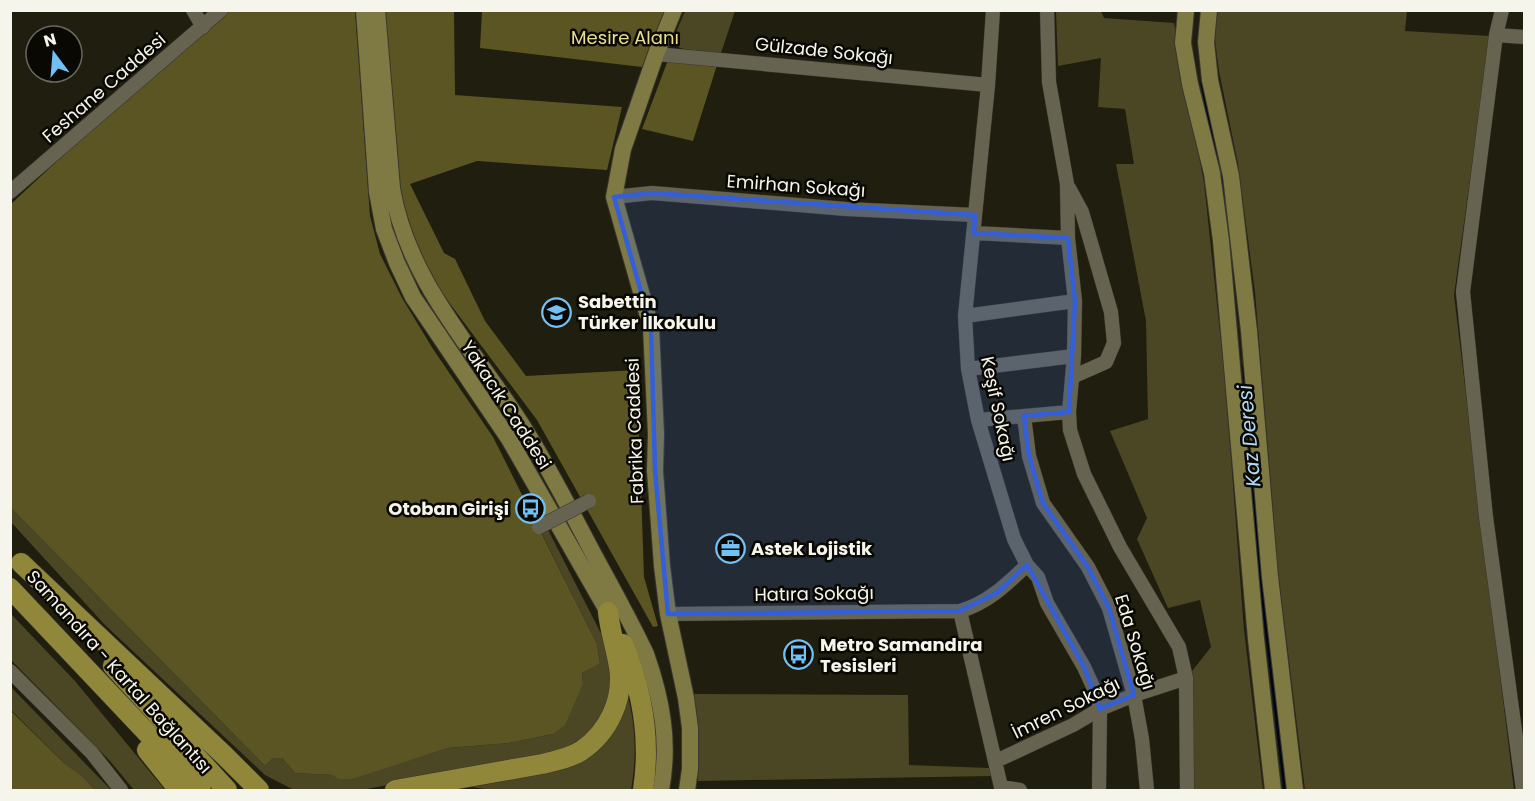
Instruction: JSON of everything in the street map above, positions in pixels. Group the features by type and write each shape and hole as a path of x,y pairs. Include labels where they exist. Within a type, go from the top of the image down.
{"highway":[{"path":"16,558 259,790"},
{"name":"Samandıra - Kartal Bağlantısı","path":"16,558 227,790"},
{"path":"17,595 179,790"},
{"name":"Samandıra - Kartal Bağlantısı","path":"17,595 201,790"},
{"path":"395,790 542,764 562,759 586,747 612,717 618,702 619,667 608,612"},
{"name":"Yakacık Caddesi","path":"608,612 632,666 644,712 647,745 643,790"},
{"path":"224,755 274,790"},
{"path":"152,756 174,790"}],"main road":[{"name":"Yakacık Caddesi","path":"364,10 377,192 384,229 397,263 413,297 509,439 608,612"},
{"name":"Yakacık Caddesi","path":"377,10 392,188 395,205 415,262 432,295 526,431 638,638 657,684 664,717 666,756 662,790"},
{"name":"Fabrika Caddesi","path":"674,10 623,149 614,197 651,327 656,434 655,471 662,566 668,614 686,698"},
{"path":"1186,10 1183,43 1190,84 1212,172 1221,241 1256,639 1274,790"},
{"path":"1209,10 1206,42 1210,80 1234,197 1249,332 1270,577 1295,790"},
{"path":"662,790 677,760 684,736 686,698"},
{"path":"686,698 691,738 687,790"}],"street":[{"path":"193,10 203,27"},
{"name":"Feshane Caddesi","path":"10,192 221,10"},
{"name":"Keşif Sokağı","path":"993,10 988,85 965,316 969,369 978,420 1014,540 1028,565 1038,577 1047,603 1095,690 1100,709 1099,790"},
{"path":"1047,10 1049,82 1067,184 1068,238 1075,302 1070,430 1084,474 1120,547 1179,647 1186,678 1187,790"},
{"path":"1502,10 1496,35 1463,292 1486,517 1523,790"},
{"path":"1496,35 1524,37"},
{"name":"Gülzade Sokağı","path":"656,54 988,85"},
{"path":"1067,184 1082,213 1111,312 1114,343 1106,362 1072,377"},
{"name":"Emirhan Sokağı","path":"614,197 652,193 846,209 975,215"},
{"path":"974,233 1068,238"},
{"path":"965,316 1075,302"},
{"path":"969,369 1074,356"},
{"path":"978,420 1069,412"},
{"name":"Eda Sokağı","path":"1024,416 1029,456 1042,503 1088,567 1109,608 1134,695 1142,739 1147,790"},
{"path":"540,526 589,501"},
{"path":"1020,790 1001,787 960,611 972,608 997,593 1028,565"},
{"name":"Hatıra Sokağı","path":"668,614 960,611"},
{"path":"10,671 92,753 121,790"},
{"name":"İmren Sokağı","path":"996,761 1100,709 1186,678"}],"highlighted area":[{"path":"652,193 975,215 974,233 1068,238 1075,301 1069,412 1024,416 1029,456 1043,503 1088,567 1109,608 1134,695 1100,709 1084,667 1027,565 997,593 960,611 668,614 655,471 651,327 614,197"}],"shaded area":[{"path":"685,11 735,11 720,56 680,48 674,43 674,37"},
{"path":"1056,11 1101,11 1104,18 1174,23 1204,183 1225,379 1244,630 1263,790 1193,790 1189,675 1211,647 1200,600 1168,608 1137,539 1147,518 1110,431 1148,419 1146,321 1116,164 1134,164 1125,109 1098,107 1101,58 1058,66"},
{"path":"1218,11 1407,11 1405,31 1490,36 1454,295 1514,790 1305,790 1278,572 1255,292 1238,164 1219,71 1214,33"},
{"path":"528,506 540,514 611,653 612,696 595,729 563,752 361,790 294,790 265,775 105,625 11,522 11,508 265,766 273,758 282,758 295,773 333,775 416,758 448,748 509,743 553,734 583,684 582,673 600,662 597,644"},
{"path":"11,614 75,681 165,790 134,790 110,761 11,660"},
{"path":"10,686 111,790 95,790 82,776 64,763 11,710"},
{"path":"626,690 632,715 634,740 631,790 493,790 471,787 534,775 575,763"},
{"path":"693,694 908,695 909,765 989,768 991,776 698,781"}],"green space":[{"path":"226,11 355,11 370,216 380,254 402,298 433,349 493,437 597,644 600,663 582,673 583,684 565,725 553,734 509,743 448,748 352,779 338,779 333,775 295,773 282,758 273,758 265,766 11,508 10,205 175,51"},
{"path":"383,11 454,11 455,95 622,107 607,170 477,161 410,184 444,253 455,259 485,321 526,376 637,370 644,577 658,626 653,627 537,420 442,293 414,246 401,201"},
{"name":"Mesire Alanı","path":"482,11 667,11 642,67 480,48"},
{"path":"668,60 717,65 693,141 642,129"},
{"path":"10,710 64,763 82,776 95,790 11,790"}],"waterway":[{"name":"Kaz Deresi","path":"1202,83 1225,195 1232,257"},
{"name":"Kaz Deresi","path":"1244,368 1261,584 1285,790"}],"place":[{"name":"Sabettin Türker İlkokulu","path":"557,312"},
{"name":"Otoban Girişi","path":"530,509"},
{"name":"Astek Lojistik","path":"730,549"},
{"name":"Metro Samandıra Tesisleri","path":"799,655"}]}
